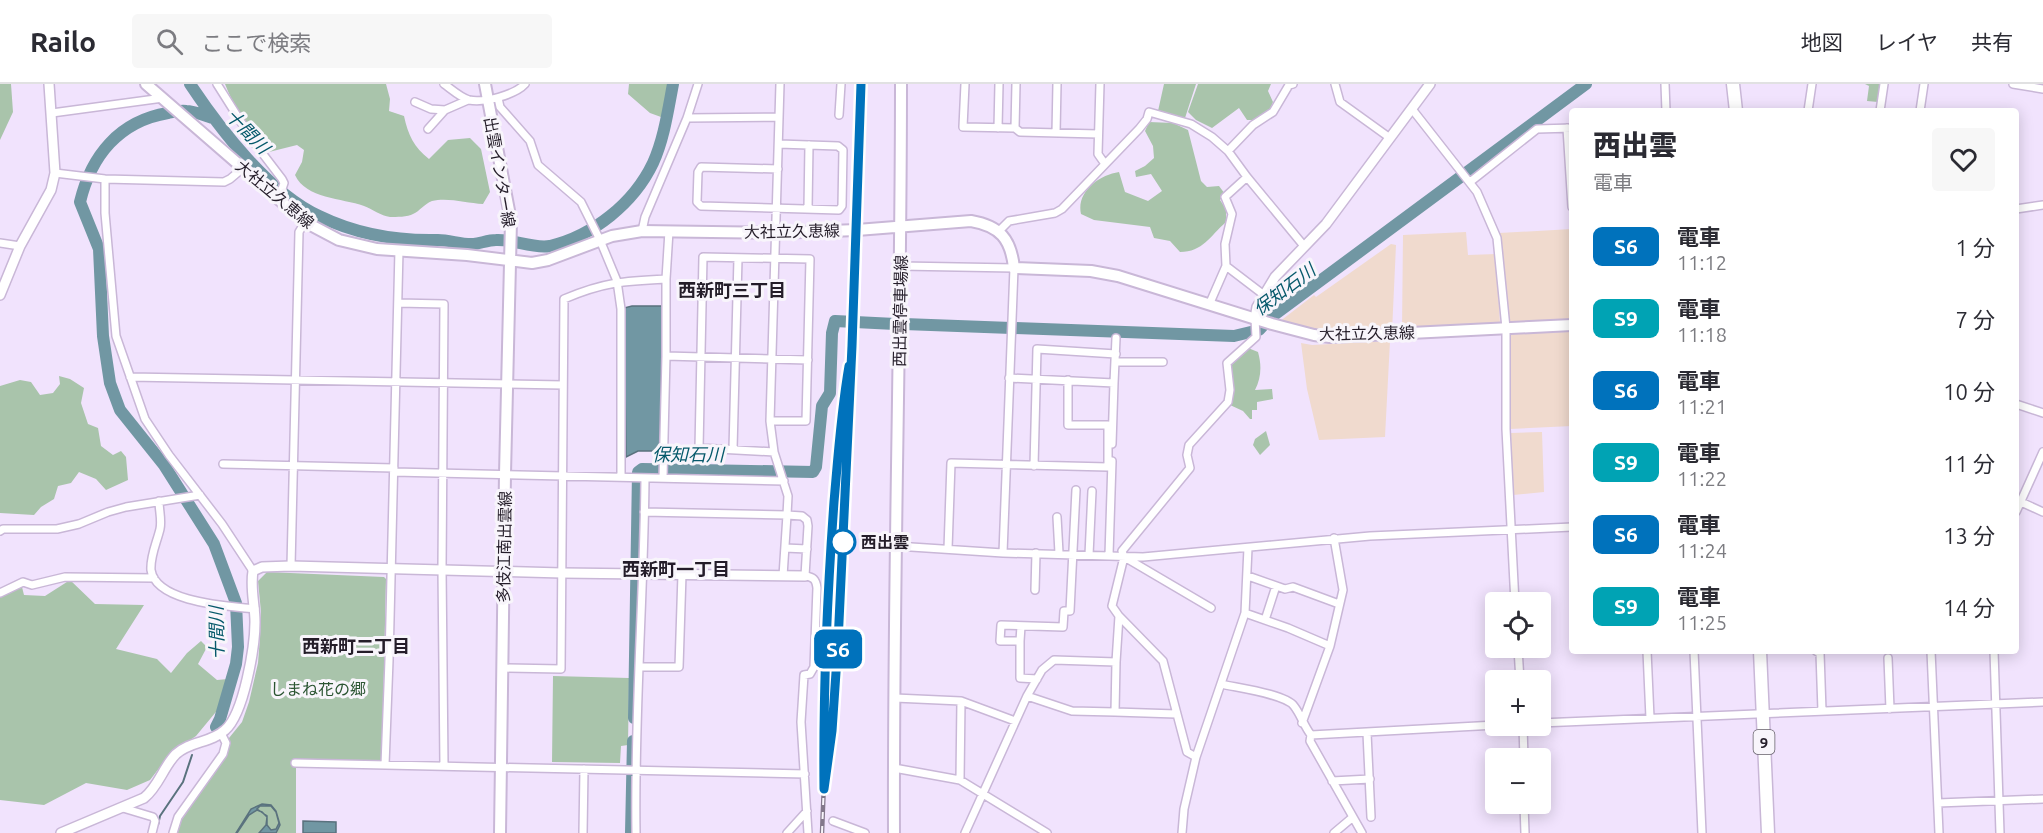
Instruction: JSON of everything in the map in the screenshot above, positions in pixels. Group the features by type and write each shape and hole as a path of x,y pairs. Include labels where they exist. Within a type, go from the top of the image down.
{"highway":[{"path":"1734,84 1736,108"},
{"name":"9","path":"1760,654 1768,833"}],"main road":[{"name":"大社立久恵線","path":"146,84 304,222 339,240 376,249 466,255 532,263 548,260 600,240 642,231 776,233 971,221 999,231"},
{"name":"出雲インター線","path":"485,84 493,98 507,194 511,230 510,261"},
{"name":"西出雲停車場線","path":"896,542 902,227 902,84"},
{"path":"999,231 1010,245 1014,268"},
{"name":"多伎江南出雲線","path":"500,833 506,384 510,261"},
{"name":"大社立久恵線","path":"1014,268 1091,271 1118,276 1261,323 1330,337 1569,325"},
{"path":"894,833 896,542"}],"street":[{"path":"0,295 20,246 43,207 55,173 49,84"},
{"path":"217,84 253,141 282,179 284,183 279,198"},
{"path":"444,84 468,100"},
{"path":"428,129 445,110 468,100 493,98 520,89 525,84"},
{"path":"642,231 645,217 687,118 698,84"},
{"path":"780,84 770,421 774,452 788,496 783,576"},
{"path":"839,115 841,84"},
{"path":"965,84 963,127 1016,128 1020,132 1098,134"},
{"path":"998,128 999,84"},
{"path":"1016,128 1017,84"},
{"path":"1056,133 1057,84"},
{"path":"1100,84 1098,154 1105,164"},
{"path":"1228,151 1253,125 1273,112 1290,85 1293,84"},
{"path":"1335,84 1340,102 1390,138"},
{"path":"1196,757 1187,752 1163,661 1112,606 1124,556 1122,551 1190,468 1187,455 1189,445 1228,402 1230,390 1227,363 1256,337 1261,323 1257,307 1275,277 1326,224 1430,84"},
{"path":"1665,84 1666,108"},
{"path":"1808,108 1812,84"},
{"path":"1880,108 1884,84"},
{"path":"1920,108 1924,84"},
{"path":"2013,84 2043,88"},
{"path":"52,113 163,98"},
{"path":"493,98 530,141 538,165 581,202 617,281 621,309 621,476"},
{"path":"415,102 430,109 445,110"},
{"path":"1412,109 1477,192 1497,238 1506,328 1506,429 1514,592"},
{"path":"999,231 1009,221 1055,213 1073,198 1081,187 1139,129 1149,112 1191,124 1212,137 1228,151 1304,246"},
{"path":"687,118 778,117"},
{"path":"1470,182 1537,129 1569,128"},
{"path":"778,170 702,167 698,172 697,202 701,206 839,210 842,206 843,150 838,146 779,144"},
{"path":"808,208 809,146"},
{"path":"55,173 105,179 224,182 243,168"},
{"path":"1209,305 1227,266 1225,244 1232,214 1225,197 1247,177"},
{"path":"67,832 138,802 150,794 172,759 180,751 221,733 235,718 254,644 253,571 222,524 145,419 116,336 105,213 105,179"},
{"path":"2019,208 2043,205"},
{"path":"291,566 299,232 304,222"},
{"path":"663,478 666,279 669,231"},
{"path":"0,243 20,246"},
{"path":"385,765 399,250"},
{"path":"770,421 806,421 810,259 704,257 699,448 774,452"},
{"path":"734,449 738,258"},
{"path":"901,266 1014,268 1004,553"},
{"path":"1227,266 1264,295"},
{"path":"502,668 561,669 564,299 593,287 617,281 666,279"},
{"path":"398,303 444,304 442,473 444,765"},
{"path":"1109,555 1110,463 1116,338"},
{"path":"1034,465 1037,349 1116,354"},
{"path":"666,356 808,360"},
{"path":"1115,362 1163,362"},
{"path":"130,377 563,385"},
{"path":"1009,378 1114,383"},
{"path":"948,549 951,463 1108,467 1110,463 1108,425 1068,425 1068,380"},
{"path":"2019,405 2043,412"},
{"path":"2019,506 2043,452"},
{"path":"223,464 442,473 784,480"},
{"path":"636,833 635,770 645,478"},
{"path":"1020,641 1000,641 1001,625 1064,627 1064,611 1070,611 1076,490"},
{"path":"1089,555 1092,491"},
{"path":"0,531 3,529 57,529 79,524 108,512 200,495"},
{"path":"159,501 161,526 151,569 154,578 166,591 179,596 255,609"},
{"path":"2021,502 2043,513"},
{"path":"644,512 802,516 807,520 805,576"},
{"path":"1057,518 1059,554"},
{"path":"896,542 1004,553 1124,556 1248,548 1334,538 1569,527"},
{"path":"1302,723 1338,619 1343,590 1334,538"},
{"path":"785,548 807,549"},
{"path":"1182,833 1184,809 1196,757 1245,614 1248,548"},
{"path":"1035,590 1036,553"},
{"path":"1124,556 1211,608"},
{"path":"253,571 261,567 291,566 812,577 816,581 817,588 814,667 810,674 804,675 801,722 808,833"},
{"path":"640,667 679,667 682,574"},
{"path":"1248,576 1285,589 1293,587 1339,604"},
{"path":"0,593 23,582 32,585 65,577 154,578"},
{"path":"1265,620 1276,586"},
{"path":"1245,614 1330,646"},
{"path":"1115,712 1119,616"},
{"path":"1021,626 1020,678 1037,679"},
{"path":"1647,654 1650,717"},
{"path":"1694,654 1702,833"},
{"path":"1820,654 1822,711"},
{"path":"1931,654 1939,833"},
{"path":"1994,654 2000,833"},
{"path":"1887,658 1890,709"},
{"path":"965,833 984,795 1015,721 1042,670 1054,660 1116,662"},
{"path":"1221,684 1282,698 1294,705 1302,723 1311,735 1310,741 1362,833"},
{"path":"1028,696 1072,711 1176,714"},
{"path":"895,698 961,701 1015,721"},
{"path":"960,780 961,701"},
{"path":"1551,722 2043,702"},
{"path":"1311,735 1485,726"},
{"path":"172,833 178,817 223,754 226,743 221,733"},
{"path":"1367,733 1371,817"},
{"path":"295,763 805,774"},
{"path":"894,768 960,780 1047,833"},
{"path":"583,833 584,769"},
{"path":"1332,781 1370,779"},
{"path":"1938,803 2043,799"},
{"path":"123,808 153,817 152,833"},
{"path":"787,833 807,811"},
{"path":"1524,814 1525,833"},
{"path":"1334,833 1353,817"},
{"path":"833,821 865,833"}],"shaded area":[{"path":"1569,229 1569,321 1511,324 1507,320 1499,233"},
{"path":"1466,232 1468,255 1496,254 1500,324 1402,329 1403,235"},
{"path":"1391,244 1396,245 1392,332 1330,333 1279,322 1314,295 1316,297"},
{"path":"1569,332 1569,426 1510,429 1511,333"},
{"path":"1390,341 1385,437 1319,440 1307,389 1301,343 1312,345"},
{"path":"1542,432 1544,492 1513,495 1511,433"}],"green space":[{"path":"0,84 11,84 13,112 0,140"},
{"path":"225,84 386,84 390,99 389,111 404,116 412,140 429,159 448,140 470,138 481,149 490,192 483,204 438,200 429,202 411,215 402,217 390,217 355,203 316,193 300,183 295,175 302,162 304,150 297,145 269,152 243,120"},
{"path":"629,84 677,84 672,111 661,117 650,113 628,94"},
{"path":"1164,84 1196,84 1185,118 1158,111"},
{"path":"1198,84 1271,84 1268,91 1273,102 1266,114 1260,118 1247,120 1239,108 1212,128 1196,120 1188,112"},
{"path":"1865,84 1880,84 1878,102 1867,101 1869,86"},
{"path":"1149,122 1173,123 1188,130 1201,181 1207,187 1219,186 1225,194 1220,200 1226,209 1226,222 1206,242 1195,249 1180,252 1170,241 1154,238 1150,227 1094,220 1081,214 1080,206 1086,192 1097,181 1111,174 1119,172 1125,192 1148,201 1162,191 1151,174 1136,177 1135,171 1154,158 1153,146 1145,131"},
{"path":"1248,348 1258,352 1259,357 1259,381 1255,390 1272,389 1273,399 1257,402 1257,410 1252,410 1252,419 1243,411 1230,405 1230,364"},
{"path":"59,376 70,379 84,388 81,403 88,424 98,428 101,446 113,455 121,451 126,457 128,480 106,490 96,479 79,472 71,483 58,486 54,499 41,507 34,515 0,513 0,386 20,380 31,382 40,395 53,393 60,384"},
{"path":"1266,431 1270,445 1260,455 1253,445 1255,439"},
{"name":"しまね花の郷","path":"267,572 384,577 386,579 382,759 379,761 299,759 296,766 296,833 175,833 221,761 228,747 229,738 242,722 258,663 261,612 258,581"},
{"path":"70,580 95,604 144,605 116,649 157,659 171,673 187,653 201,641 207,647 198,664 217,680 228,679 220,707 196,736 170,754 150,780 127,790 86,783 44,805 0,800 0,596 22,587 24,595 45,596"},
{"path":"553,676 629,678 628,745 621,746 620,763 552,762"}],"water":[{"path":"663,306 660,446 655,451 638,451 626,457 624,308"},
{"path":"262,804 271,805 276,811 280,825 276,833 259,833 266,825 267,817 267,825 271,830 276,829 279,823 276,812 271,806 260,806 257,809 260,811 257,810 249,815 236,833 251,809"},
{"path":"303,821 336,822 336,833 303,833"}],"waterway":[{"name":"十間川","path":"190,84 231,139 264,176 300,206 319,216 362,232 393,238 442,240 470,244 503,240 543,247 566,241 596,226 611,216 635,191 645,178 657,154 673,84"},
{"name":"保知石川","path":"904,324 1234,336 1259,330 1270,318 1586,84"},
{"name":"十間川","path":"213,118 181,111 151,117 135,124 110,143 100,156 85,185 80,202 99,249 103,336 110,383 120,410 164,465 214,544 236,603 238,647 236,664 216,727"},
{"name":"保知石川","path":"634,718 638,472 642,469 813,472 816,467 822,406 830,393 832,333 835,321 895,324"},
{"name":"保知石川","path":"631,833 633,741"},
{"name":"十間川","path":"158,825 160,816 183,782 192,755"}],"railway":[{"path":"824,789 834,699 840,609 861,84"},
{"path":"823,740 827,624 838,461"},
{"path":"822,833 824,782"}],"train":[{"name":"S6","path":"849,366 841,417 831,548 823,718 824,789 832,731 838,643 857,230 861,84"}],"place":[{"name":"西出雲","path":"843,542"}],"district":[{"name":"西新町三丁目","path":"732,290"},
{"name":"西新町一丁目","path":"676,569"},
{"name":"西新町二丁目","path":"356,646"}]}
